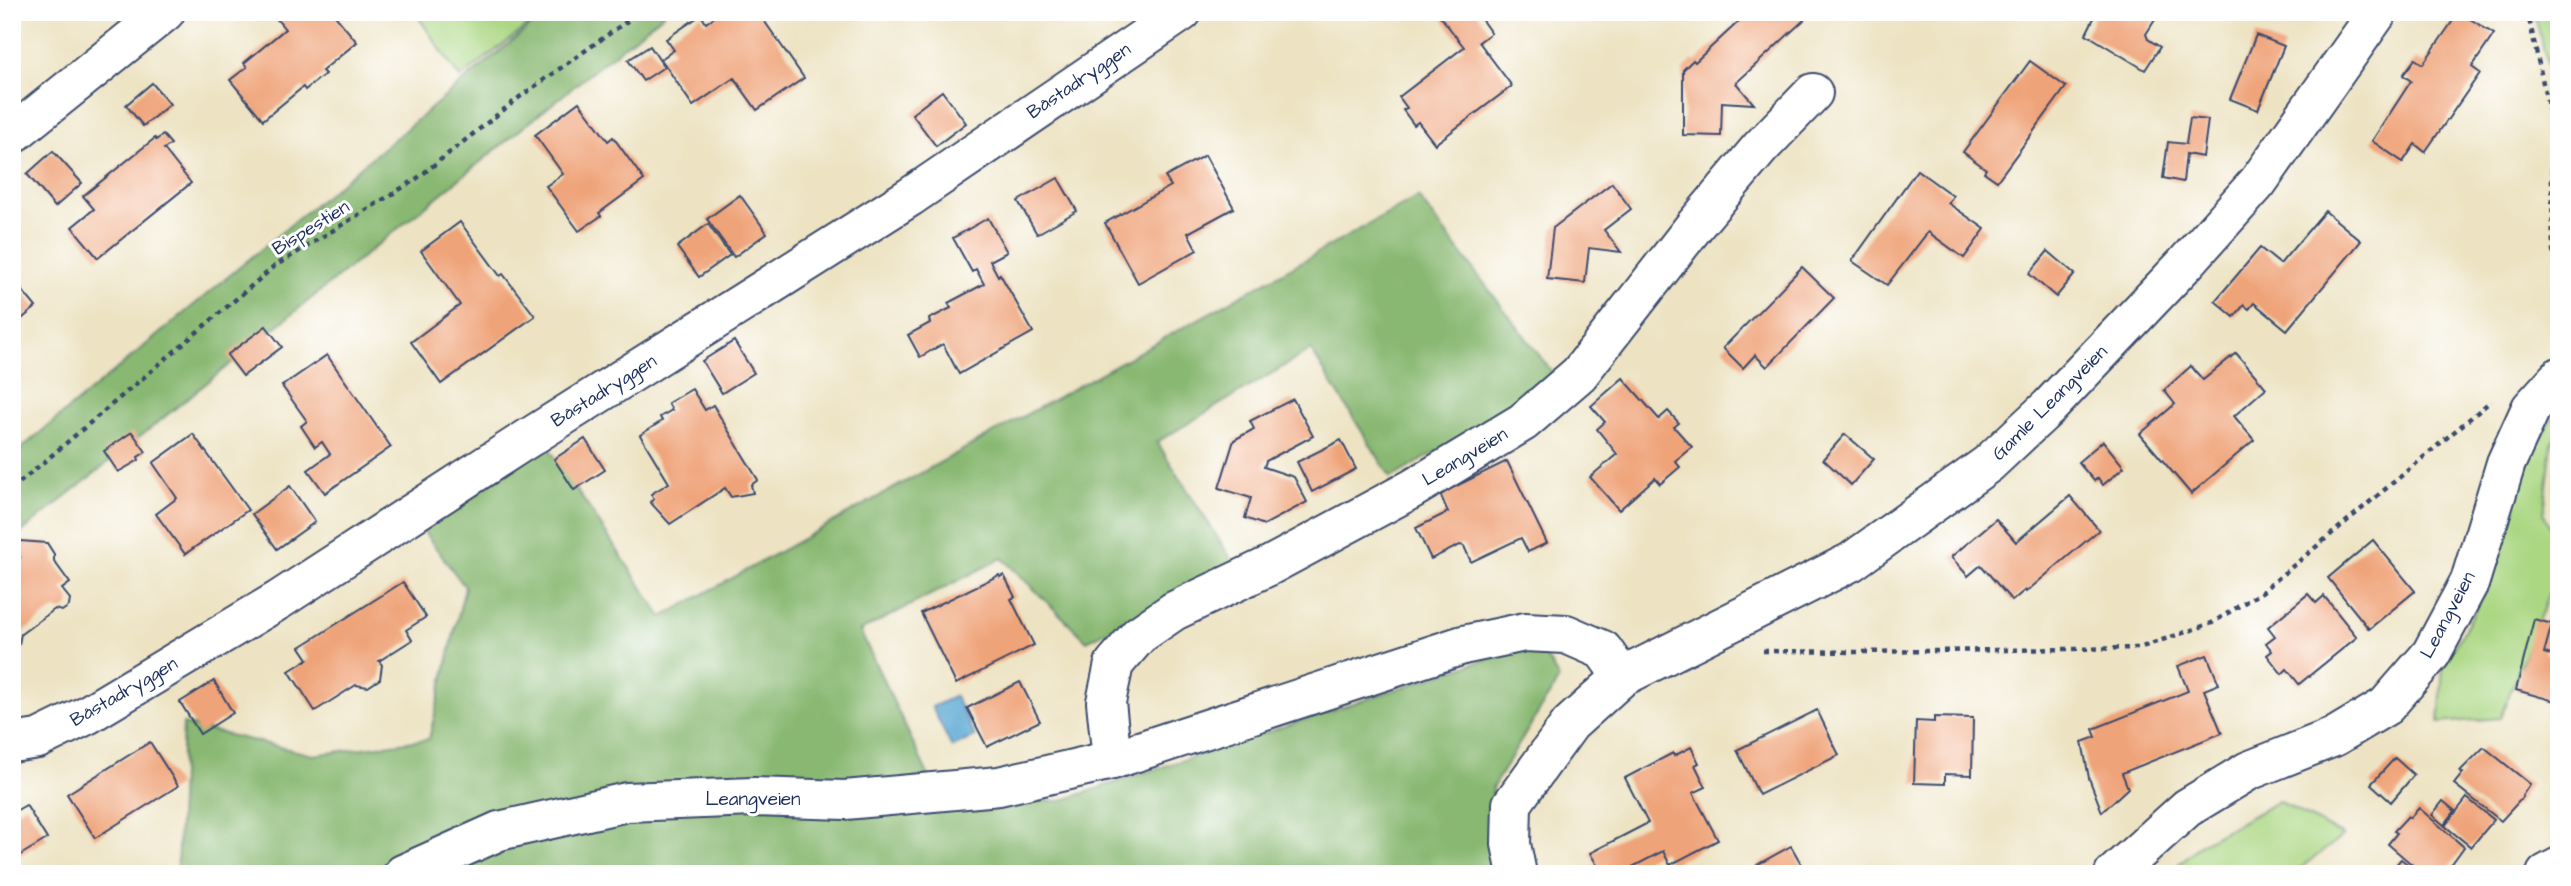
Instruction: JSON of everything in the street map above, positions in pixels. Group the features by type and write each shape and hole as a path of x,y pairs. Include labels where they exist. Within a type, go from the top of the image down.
{"street":[{"path":"12,135 164,12"},
{"name":"Båstadryggen","path":"12,743 38,739 87,715 279,600 516,446 911,197 1182,12"},
{"name":"Gamle Leangveien","path":"1622,677 1851,562 1988,464 2049,407 2259,182 2378,12"},
{"name":"Leangveien","path":"1112,760 1106,702 1114,664 1139,635 1174,611 1269,566 1412,489 1523,422 1579,374 1696,224 1760,148 1813,93"},
{"name":"Leangveien","path":"2114,874 2187,808 2248,771 2334,737 2386,706 2431,654 2470,581 2505,464 2531,408 2552,384"},
{"name":"Leangveien","path":"403,874 499,831 627,802 753,797 845,800 999,786 1112,760 1463,645 1525,632 1566,634 1604,650 1622,677"},
{"path":"1517,874 1511,844 1512,804 1570,724 1622,677"},
{"path":"2546,874 2559,867"}],"path":[{"name":"Bispestien","path":"12,489 275,266 415,180 521,96 640,12"},
{"path":"2524,12 2530,23 2551,120 2553,251 2559,266"},
{"path":"1756,651 2139,648 2212,623 2263,592 2487,403 2533,385 2552,384"}],"green space":[{"path":"415,12 545,12 460,78"},
{"path":"547,12 666,12 12,540 12,456"},
{"path":"2534,12 2559,12 2559,111"},
{"path":"1418,197 1559,381 1391,478 1311,350 1157,442 1235,565 1087,641 1002,558 860,631 940,800 1060,801 1538,642 1559,679 1492,788 1491,874 177,874 183,724 313,755 429,739 465,587 418,524 542,438 662,617"},
{"path":"2559,406 2559,432 2552,444 2544,514 2559,544 2559,568 2500,718 2439,723 2443,667 2488,588 2523,468"},
{"path":"2279,801 2343,836 2293,874 2168,874 2202,843"}],"water":[{"path":"955,696 975,736 952,748 932,707"}],"building":[{"path":"271,12 332,12 357,42 322,71 325,74 305,90 303,87 263,120 230,80 247,67 244,63 285,29"},
{"path":"721,12 758,12 804,78 757,110 734,78 693,106 661,59 674,50 666,39 701,15 706,23"},
{"path":"1437,12 1476,12 1491,33 1479,42 1512,86 1435,144 1418,122 1414,125 1403,110 1407,108 1399,97 1464,47"},
{"path":"1749,12 1755,19 1762,12 1797,12 1804,20 1736,83 1754,104 1722,102 1721,136 1683,135 1683,70"},
{"path":"2097,12 2160,12 2146,34 2148,39 2160,47 2145,70 2086,34"},
{"path":"2459,12 2494,34 2472,67 2480,73 2425,152 2415,144 2403,162 2372,141 2411,81 2403,75 2415,59 2423,64"},
{"path":"2256,35 2284,46 2258,110 2230,99"},
{"path":"650,46 664,67 643,81 628,60"},
{"path":"2030,61 2066,87 1997,181 1963,152"},
{"path":"152,83 170,104 143,126 126,105"},
{"path":"942,91 966,123 936,146 912,114"},
{"path":"579,102 608,141 613,137 644,180 579,231 546,186 563,174 535,135"},
{"path":"2190,118 2208,120 2203,157 2186,154 2183,182 2163,178 2168,142 2186,144"},
{"path":"163,135 171,144 164,149 191,183 98,258 72,227 94,209 83,196 155,138 156,140"},
{"path":"53,151 82,183 55,207 27,174"},
{"path":"1205,155 1234,208 1188,233 1197,250 1138,283 1105,223 1171,186 1165,177"},
{"path":"1917,170 1953,196 1948,203 1985,229 1964,258 1928,232 1887,285 1852,261"},
{"path":"1058,178 1077,211 1037,234 1018,201"},
{"path":"1612,183 1631,209 1604,230 1621,252 1589,248 1585,283 1547,279 1553,228"},
{"path":"740,195 767,233 734,257 707,219"},
{"path":"2325,211 2361,241 2287,330 2254,303 2249,309 2244,305 2234,317 2215,301 2260,248 2280,264"},
{"path":"988,218 1007,252 990,261 1033,332 959,374 943,344 920,357 908,335 930,323 929,319 951,308 948,303 984,284 976,269 972,272 953,238"},
{"path":"460,222 500,276 503,274 535,316 441,384 411,342 460,305 421,251"},
{"path":"708,224 730,255 699,277 677,247"},
{"path":"2048,251 2075,274 2056,297 2029,274"},
{"path":"1802,267 1834,298 1767,367 1755,355 1743,368 1723,348"},
{"path":"12,278 36,307 12,327"},
{"path":"266,326 282,347 243,376 227,355"},
{"path":"734,341 754,373 722,393 702,361"},
{"path":"2236,353 2266,388 2234,416 2254,440 2191,494 2140,434 2175,404 2164,390 2191,366 2203,380"},
{"path":"327,355 391,447 325,493 308,470 330,454 322,442 315,447 301,426 307,421 282,386"},
{"path":"1623,378 1659,419 1668,411 1679,423 1674,427 1692,447 1675,461 1680,467 1660,484 1655,478 1619,510 1590,477 1617,454 1597,429 1605,422 1591,406"},
{"path":"692,389 705,410 713,405 758,480 751,485 753,493 731,497 725,488 670,524 650,502 654,499 651,494 669,483 640,435 662,421 660,417 672,410 668,403"},
{"path":"1293,399 1313,436 1266,461 1264,467 1294,477 1307,502 1264,525 1245,518 1251,498 1219,488 1234,440 1254,429 1250,421"},
{"path":"132,432 146,452 138,457 139,460 118,472 104,451"},
{"path":"193,434 248,510 185,554 156,514 177,498 153,463"},
{"path":"1845,434 1874,459 1851,485 1823,459"},
{"path":"585,439 605,470 574,490 554,459"},
{"path":"1341,440 1356,469 1312,492 1297,462"},
{"path":"2103,441 2124,467 2103,485 2098,478 2094,481 2078,462"},
{"path":"1507,461 1547,543 1528,552 1521,538 1471,562 1464,546 1460,545 1431,559 1416,528 1448,512 1440,494"},
{"path":"2554,470 2559,470 2559,509 2554,509"},
{"path":"290,486 315,522 277,549 252,514"},
{"path":"2070,496 2099,530 2012,601 1981,565 1968,576 1951,557 1996,519 2016,542"},
{"path":"2373,540 2415,591 2369,629 2328,578"},
{"path":"20,541 47,543 54,554 54,561 70,583 62,589 70,599 69,606 62,611 55,609 21,634 19,644 12,649 12,563 20,557 12,547"},
{"path":"1004,575 1015,597 1011,599 1034,645 956,684 921,613"},
{"path":"403,582 426,617 406,630 412,640 379,661 382,665 380,679 368,687 356,685 315,711 289,671 308,659 300,647"},
{"path":"2308,594 2316,603 2324,596 2357,637 2299,684 2287,669 2282,674 2267,655 2272,651 2266,643 2275,636 2268,627"},
{"path":"2534,619 2552,624 2544,653 2559,657 2558,702 2516,690"},
{"path":"2207,655 2219,684 2204,690 2222,733 2122,773 2128,788 2102,812 2089,778 2082,742 2096,737 2093,729 2188,691 2178,666"},
{"path":"214,681 233,713 200,734 180,702"},
{"path":"1020,682 1040,721 987,747 967,708"},
{"path":"1817,710 1839,755 1759,795 1737,750"},
{"path":"1934,717 1973,718 1972,775 1945,774 1945,784 1914,783 1916,721 1934,722"},
{"path":"150,742 178,786 95,838 67,794"},
{"path":"1691,747 1699,763 1695,765 1706,787 1693,793 1718,840 1670,865 1663,851 1619,874 1594,874 1591,868 1597,865 1590,853 1648,823 1625,778 1673,753 1674,756"},
{"path":"2484,747 2530,784 2523,797 2501,821 2454,784 2463,773 2460,771"},
{"path":"2395,758 2414,775 2391,802 2371,784"},
{"path":"2467,798 2494,820 2471,847 2445,826"},
{"path":"2443,801 2455,811 2444,825 2432,815"},
{"path":"26,805 47,839 17,857 12,849 12,813"},
{"path":"2419,808 2464,847 2445,873 2423,874 2388,844 2397,833 2394,831"},
{"path":"1791,846 1807,874 1762,874 1757,865"},
{"path":"12,857 25,874 12,874"},
{"path":"2401,859 2420,874 2388,874"}]}
